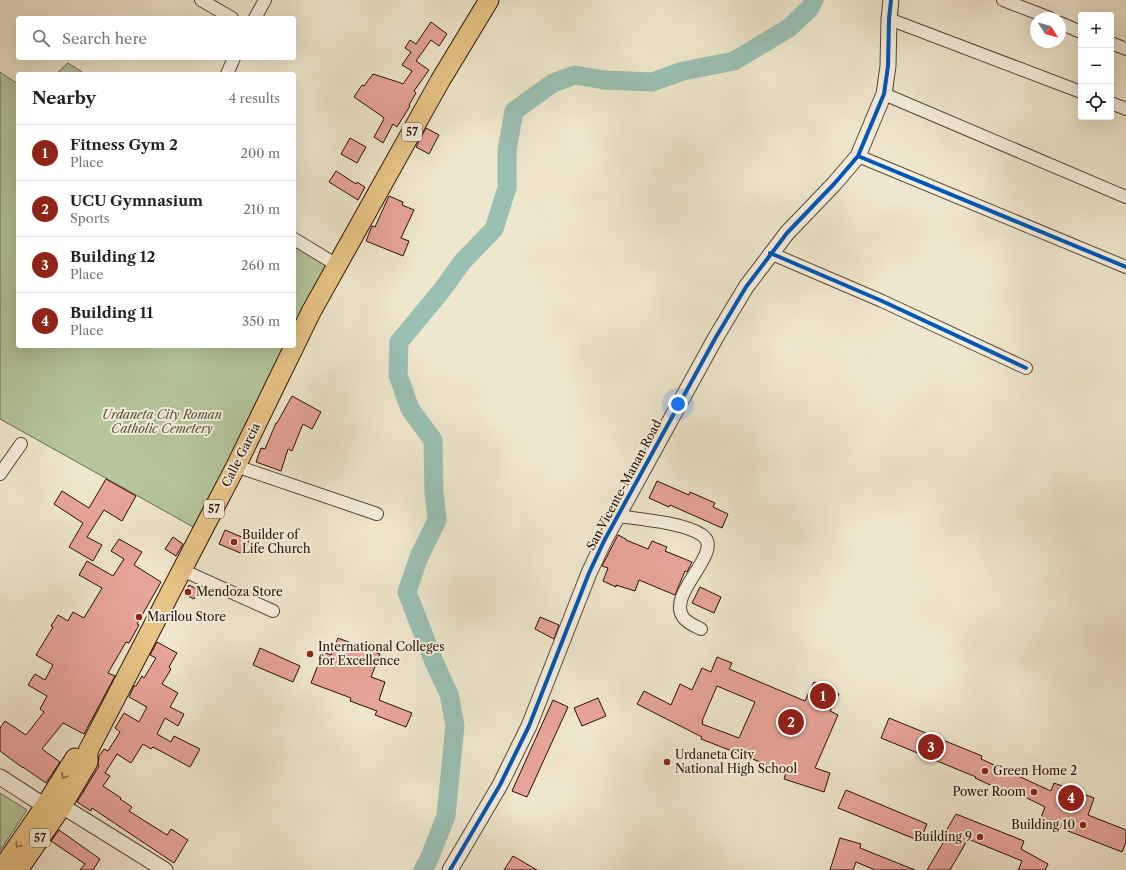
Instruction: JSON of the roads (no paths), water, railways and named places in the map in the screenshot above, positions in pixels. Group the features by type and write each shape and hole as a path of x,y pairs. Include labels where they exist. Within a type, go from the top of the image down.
{"main road":[{"name":"57","path":"337,265 440,81 489,0"},
{"name":"Calle Garcia","path":"296,343 337,265"},
{"name":"Calle Garcia","path":"53,806 88,762 88,751 236,466 293,348"},
{"name":"57","path":"11,868 53,806"}],"street":[{"path":"200,0 228,16"},
{"path":"256,16 265,0"},
{"name":"San Vicente-Manan Road","path":"450,870 500,785 529,726 589,573 604,541 716,337 746,287 770,253 858,156 884,94 888,66 891,0"},
{"path":"1003,0 1034,12"},
{"path":"889,19 1078,91"},
{"path":"1066,25 1078,31"},
{"path":"1114,44 1126,49"},
{"path":"228,72 233,60"},
{"path":"884,94 1126,197"},
{"path":"1114,104 1126,109"},
{"path":"858,156 1126,267"},
{"path":"296,240 337,265"},
{"path":"770,253 889,304 1026,368"},
{"path":"0,474 21,444"},
{"path":"236,466 377,514"},
{"path":"618,516 683,527 706,538 708,549 706,556 685,590 680,607 683,618 701,629"},
{"path":"182,570 274,611"},
{"path":"0,777 165,870"}],"waterway":[{"path":"423,870 429,859 446,816 455,725 449,694 434,662 407,592 419,557 437,520 434,492 433,440 410,409 398,375 399,342 442,290 463,261 494,229 507,188 507,150 514,111 553,83 575,75 604,80 652,82 683,71 734,61 789,28 810,8 814,0"}],"place":[{"name":"Builder of Life Church","path":"234,542"},
{"name":"Mendoza Store","path":"188,592"},
{"name":"Marilou Store","path":"139,617"},
{"name":"International Colleges for Excellence","path":"310,654"},
{"name":"Fitness Gym 2","path":"823,696"},
{"name":"UCU Gymnasium","path":"791,722"},
{"name":"Building 12","path":"931,747"},
{"name":"Urdaneta City National High School","path":"667,762"},
{"name":"Green Home 2","path":"985,771"},
{"name":"Power Room","path":"1034,792"},
{"name":"Building 11","path":"1071,798"},
{"name":"Building 10","path":"1083,825"},
{"name":"Building 9","path":"980,837"}],"park label":[{"name":"Urdaneta City Roman Catholic Cemetery","path":"162,422"}]}
